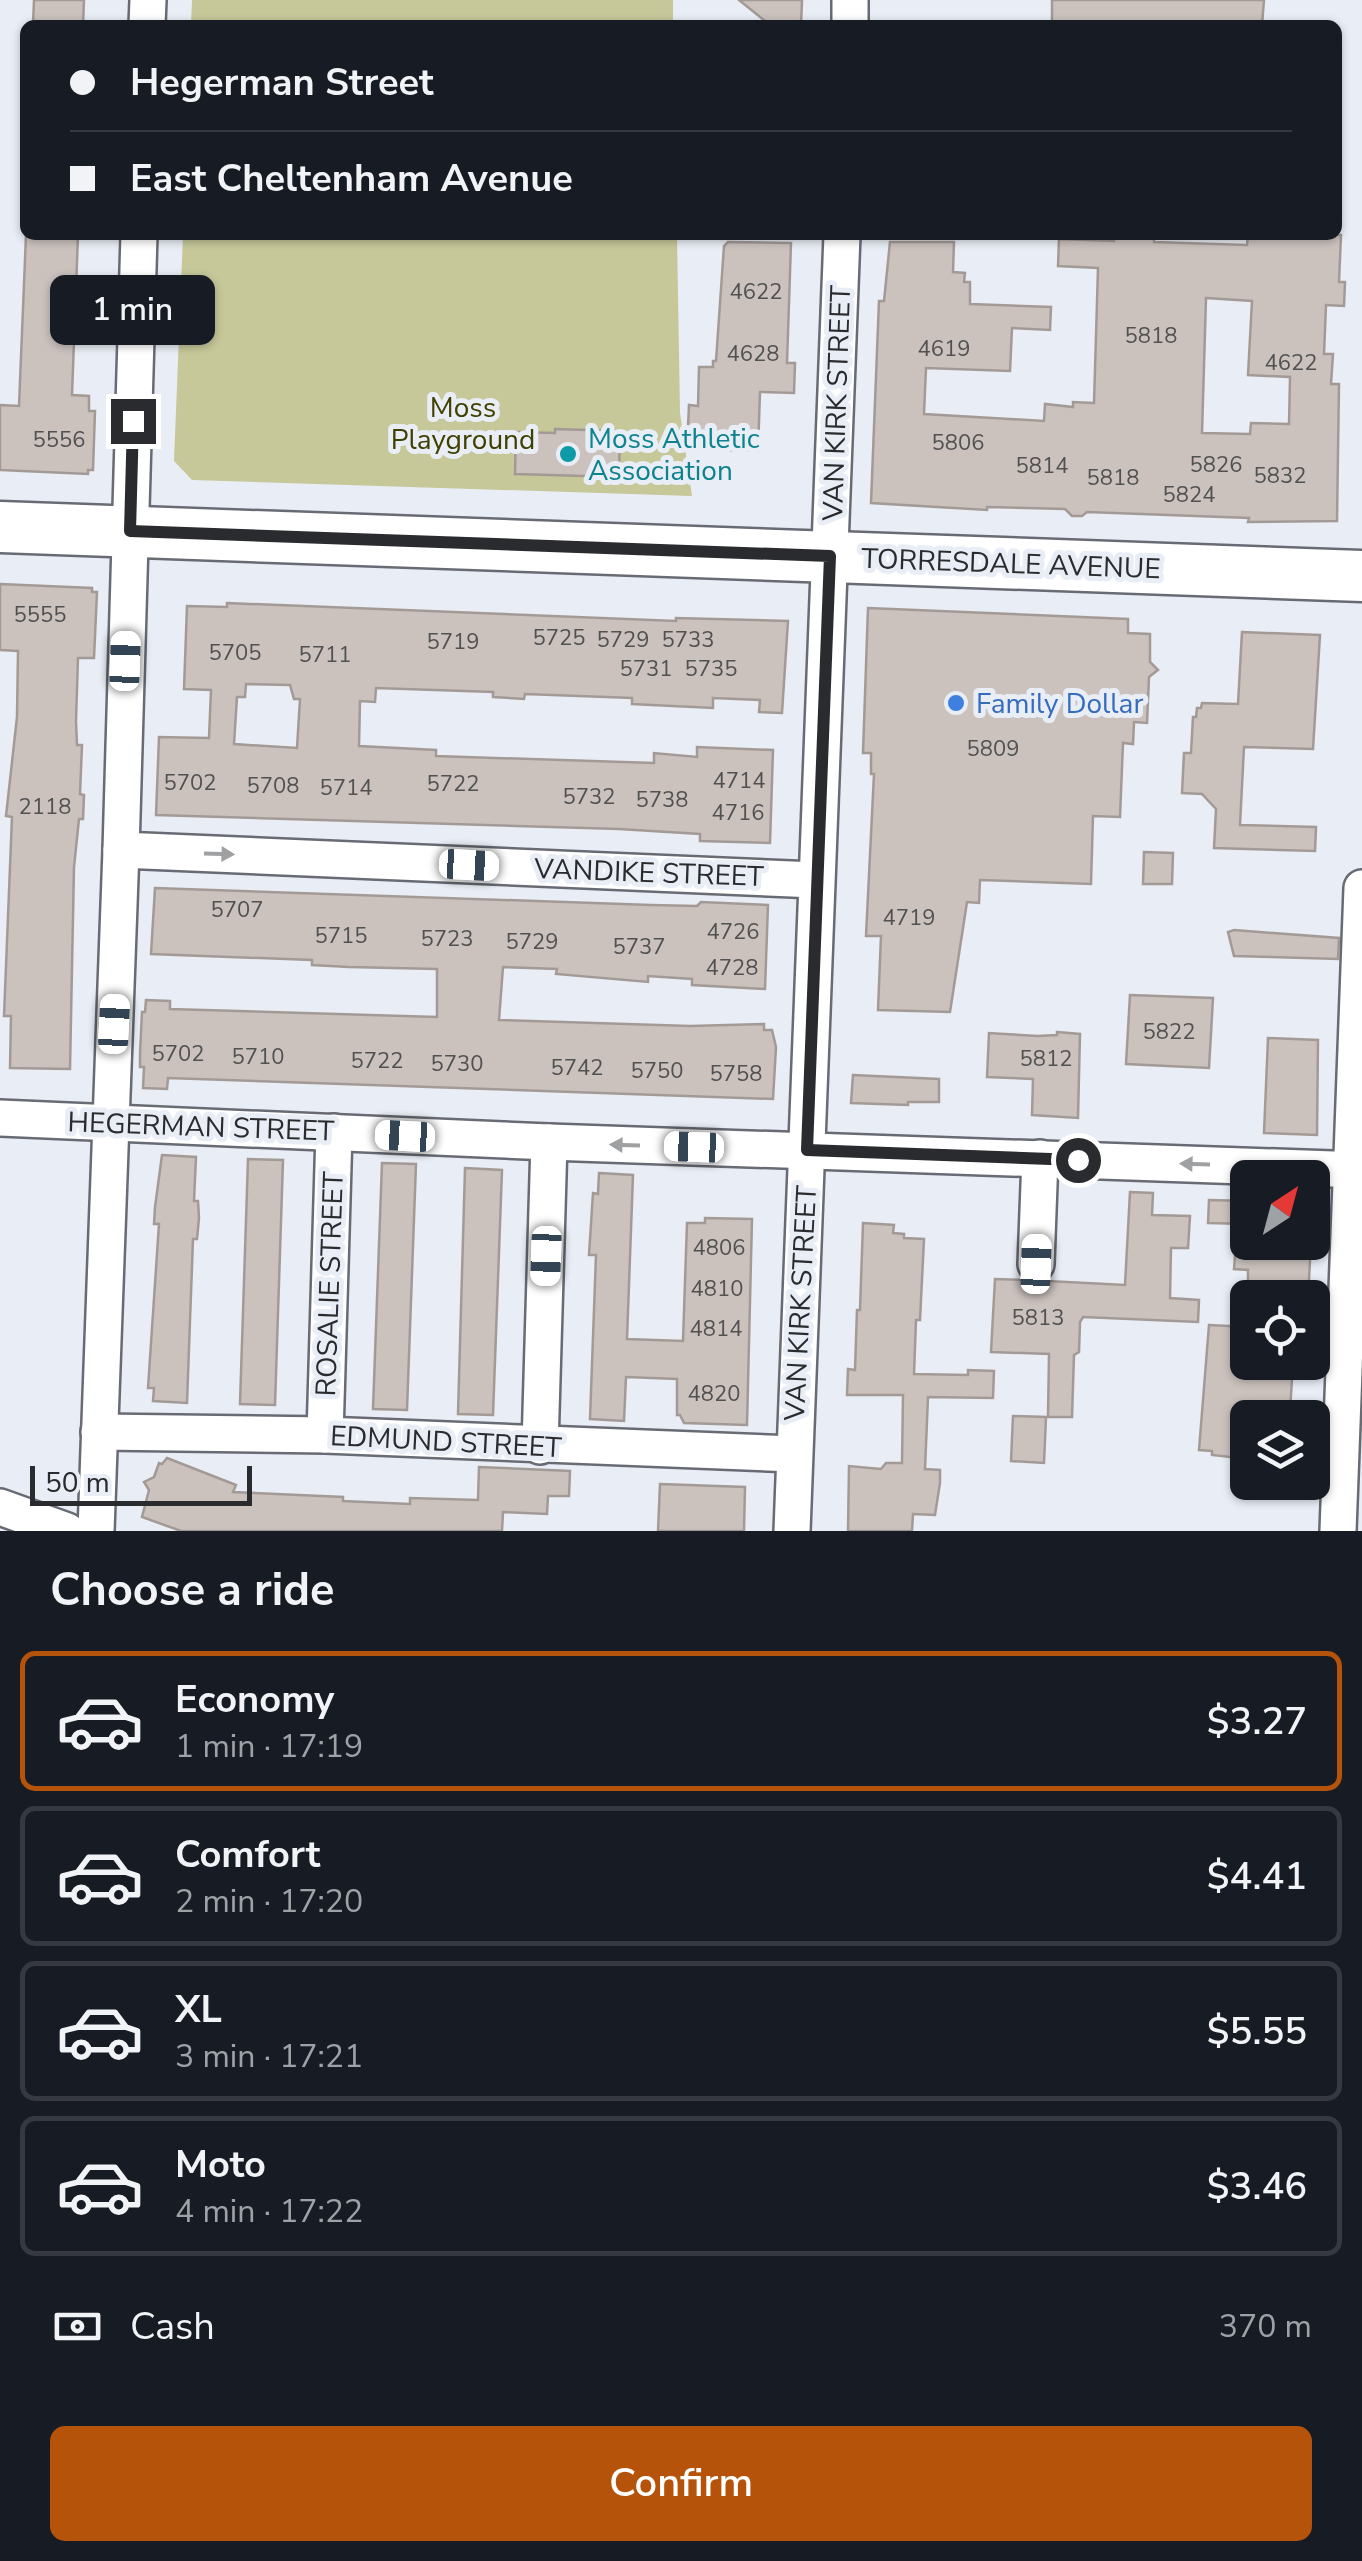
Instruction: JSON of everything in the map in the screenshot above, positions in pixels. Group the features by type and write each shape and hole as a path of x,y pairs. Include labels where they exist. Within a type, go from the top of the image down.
{"street":[{"path":"96,1531 139,240"},
{"name":"VAN KIRK STREET","path":"792,1531 842,240"},
{"name":"TORRESDALE AVENUE","path":"0,526 1362,576"},
{"name":"VANDIKE STREET","path":"121,850 816,880"},
{"path":"1338,1531 1356,1170 1362,888"},
{"name":"HEGERMAN STREET","path":"0,1118 1356,1170"},
{"name":"ROSALIE STREET","path":"325,1436 334,1132"},
{"path":"540,1446 549,1142"},
{"path":"1036,1264 1040,1158"},
{"name":"EDMUND STREET","path":"99,1432 325,1436 794,1454"},
{"path":"0,1507 67,1531"}],"green space":[{"path":"192,0 673,0 673,20 191,20"},
{"name":"Moss Playground","path":"183,240 677,240 680,413 692,496 192,480 174,461"}],"building":[{"path":"34,0 84,0 83,20 33,20"},
{"path":"739,0 802,0 801,20 764,20"},
{"path":"1052,0 1264,0 1262,20 1052,20"},
{"path":"26,240 78,240 72,395 89,396 89,411 95,411 93,470 88,470 88,474 0,470 0,405 19,406"},
{"path":"1059,240 1247,245 1248,240 1341,240 1339,282 1345,282 1344,306 1326,305 1324,354 1333,354 1331,384 1339,384 1337,521 1248,522 1249,518 1087,512 1072,516 1065,509 987,510 871,503 879,301 884,301 890,242 954,242 953,272 965,273 964,282 970,282 970,304 1051,307 1050,330 1012,328 1010,371 926,368 924,414 1044,421 1045,404 1073,407 1073,402 1094,403 1098,268 1058,266","holes":["1206,298 1252,301 1248,375 1290,377 1289,424 1251,423 1250,434 1202,433"]},
{"path":"728,242 791,243 787,363 795,363 794,393 760,392 758,451 687,449 689,405 698,406 699,367 713,367 716,361 724,246"},
{"name":"Moss Athletic Association","path":"555,429 620,431 619,477 515,474 516,432 555,433"},
{"path":"0,584 92,588 92,592 97,592 94,658 78,658 77,745 82,745 80,794 84,795 74,867 70,1069 10,1068 11,1016 4,1016 12,817 6,816 17,717 18,651 0,650"},
{"path":"227,603 676,621 788,621 782,713 759,712 760,700 713,698 713,708 632,704 632,698 525,694 524,699 493,697 493,692 376,688 375,702 360,701 359,746 436,750 436,756 654,763 654,753 697,757 697,747 773,750 770,843 700,841 700,834 619,829 156,815 159,737 209,738 211,690 184,689 187,606 227,607","holes":["246,684 290,685 294,699 300,699 297,748 234,744 237,697 245,697"]},
{"path":"868,608 1128,619 1128,633 1150,634 1150,662 1158,670 1149,677 1147,723 1134,722 1133,744 1123,743 1120,817 1093,816 1091,884 980,880 979,903 967,902 950,1012 878,1010 881,936 866,936 874,774 871,753 863,753"},
{"path":"1242,632 1320,635 1313,749 1244,747 1240,825 1316,827 1315,851 1214,848 1216,809 1202,794 1182,793 1184,753 1191,753 1197,708 1202,703 1238,704"},
{"path":"1144,852 1173,853 1172,884 1143,884"},
{"path":"155,888 651,905 768,905 765,989 692,985 692,979 648,976 648,982 556,974 557,969 503,967 499,1020 690,1026 764,1024 764,1030 772,1030 776,1047 773,1099 168,1078 167,1089 143,1088 140,1053 146,1000 170,1001 170,1009 437,1017 437,969 151,954"},
{"path":"1228,932 1339,938 1338,959 1234,956"},
{"path":"1130,995 1213,998 1209,1068 1126,1064"},
{"path":"1057,1032 1080,1034 1078,1118 1032,1115 1033,1079 987,1077 989,1033 1038,1036"},
{"path":"1268,1038 1318,1040 1317,1135 1264,1133"},
{"path":"853,1075 939,1079 939,1102 851,1103"},
{"path":"162,1155 196,1157 194,1201 198,1201 199,1218 197,1239 193,1239 187,1403 153,1401 154,1388 148,1388 159,1224 154,1224 155,1207"},
{"path":"248,1159 283,1160 275,1405 240,1404"},
{"path":"382,1163 416,1164 407,1410 373,1409"},
{"path":"465,1168 502,1170 493,1415 458,1414"},
{"path":"599,1173 633,1175 627,1339 683,1341 687,1223 705,1223 705,1218 752,1219 747,1425 684,1423 677,1415 677,1379 626,1377 624,1421 590,1419 596,1255 589,1255 593,1193 598,1194"},
{"path":"1130,1192 1153,1193 1152,1215 1190,1216 1188,1248 1171,1248 1170,1298 1199,1300 1198,1322 1083,1317 1079,1352 1074,1355 1072,1417 1048,1417 1049,1354 991,1352 995,1279 1023,1280 1034,1285 1048,1281 1125,1285"},
{"path":"1209,1200 1230,1201 1230,1224 1208,1223"},
{"path":"863,1223 894,1225 893,1233 924,1239 914,1374 968,1375 968,1370 994,1371 993,1398 928,1397 925,1469 940,1470 940,1483 935,1515 913,1514 912,1531 848,1531 849,1466 881,1469 886,1463 902,1463 903,1395 847,1395 848,1369 855,1370"},
{"path":"1235,1260 1310,1260 1309,1280 1248,1280 1248,1270 1234,1269"},
{"path":"1209,1325 1230,1326 1230,1380 1292,1380 1291,1400 1230,1400 1230,1457 1199,1450"},
{"path":"1013,1416 1046,1417 1044,1463 1011,1461"},
{"path":"167,1458 236,1485 233,1492 410,1504 410,1498 478,1500 479,1467 570,1471 569,1496 548,1496 547,1514 503,1512 502,1531 181,1531 142,1517 149,1490 144,1482 154,1477 159,1463"},
{"path":"660,1484 745,1487 744,1531 658,1531"}],"place":[{"name":"Moss Athletic Association","path":"568,454"},
{"name":"Family Dollar","path":"956,703"}],"route":[{"path":"133,421 130,531 830,556 807,1150 1078,1160"}]}
